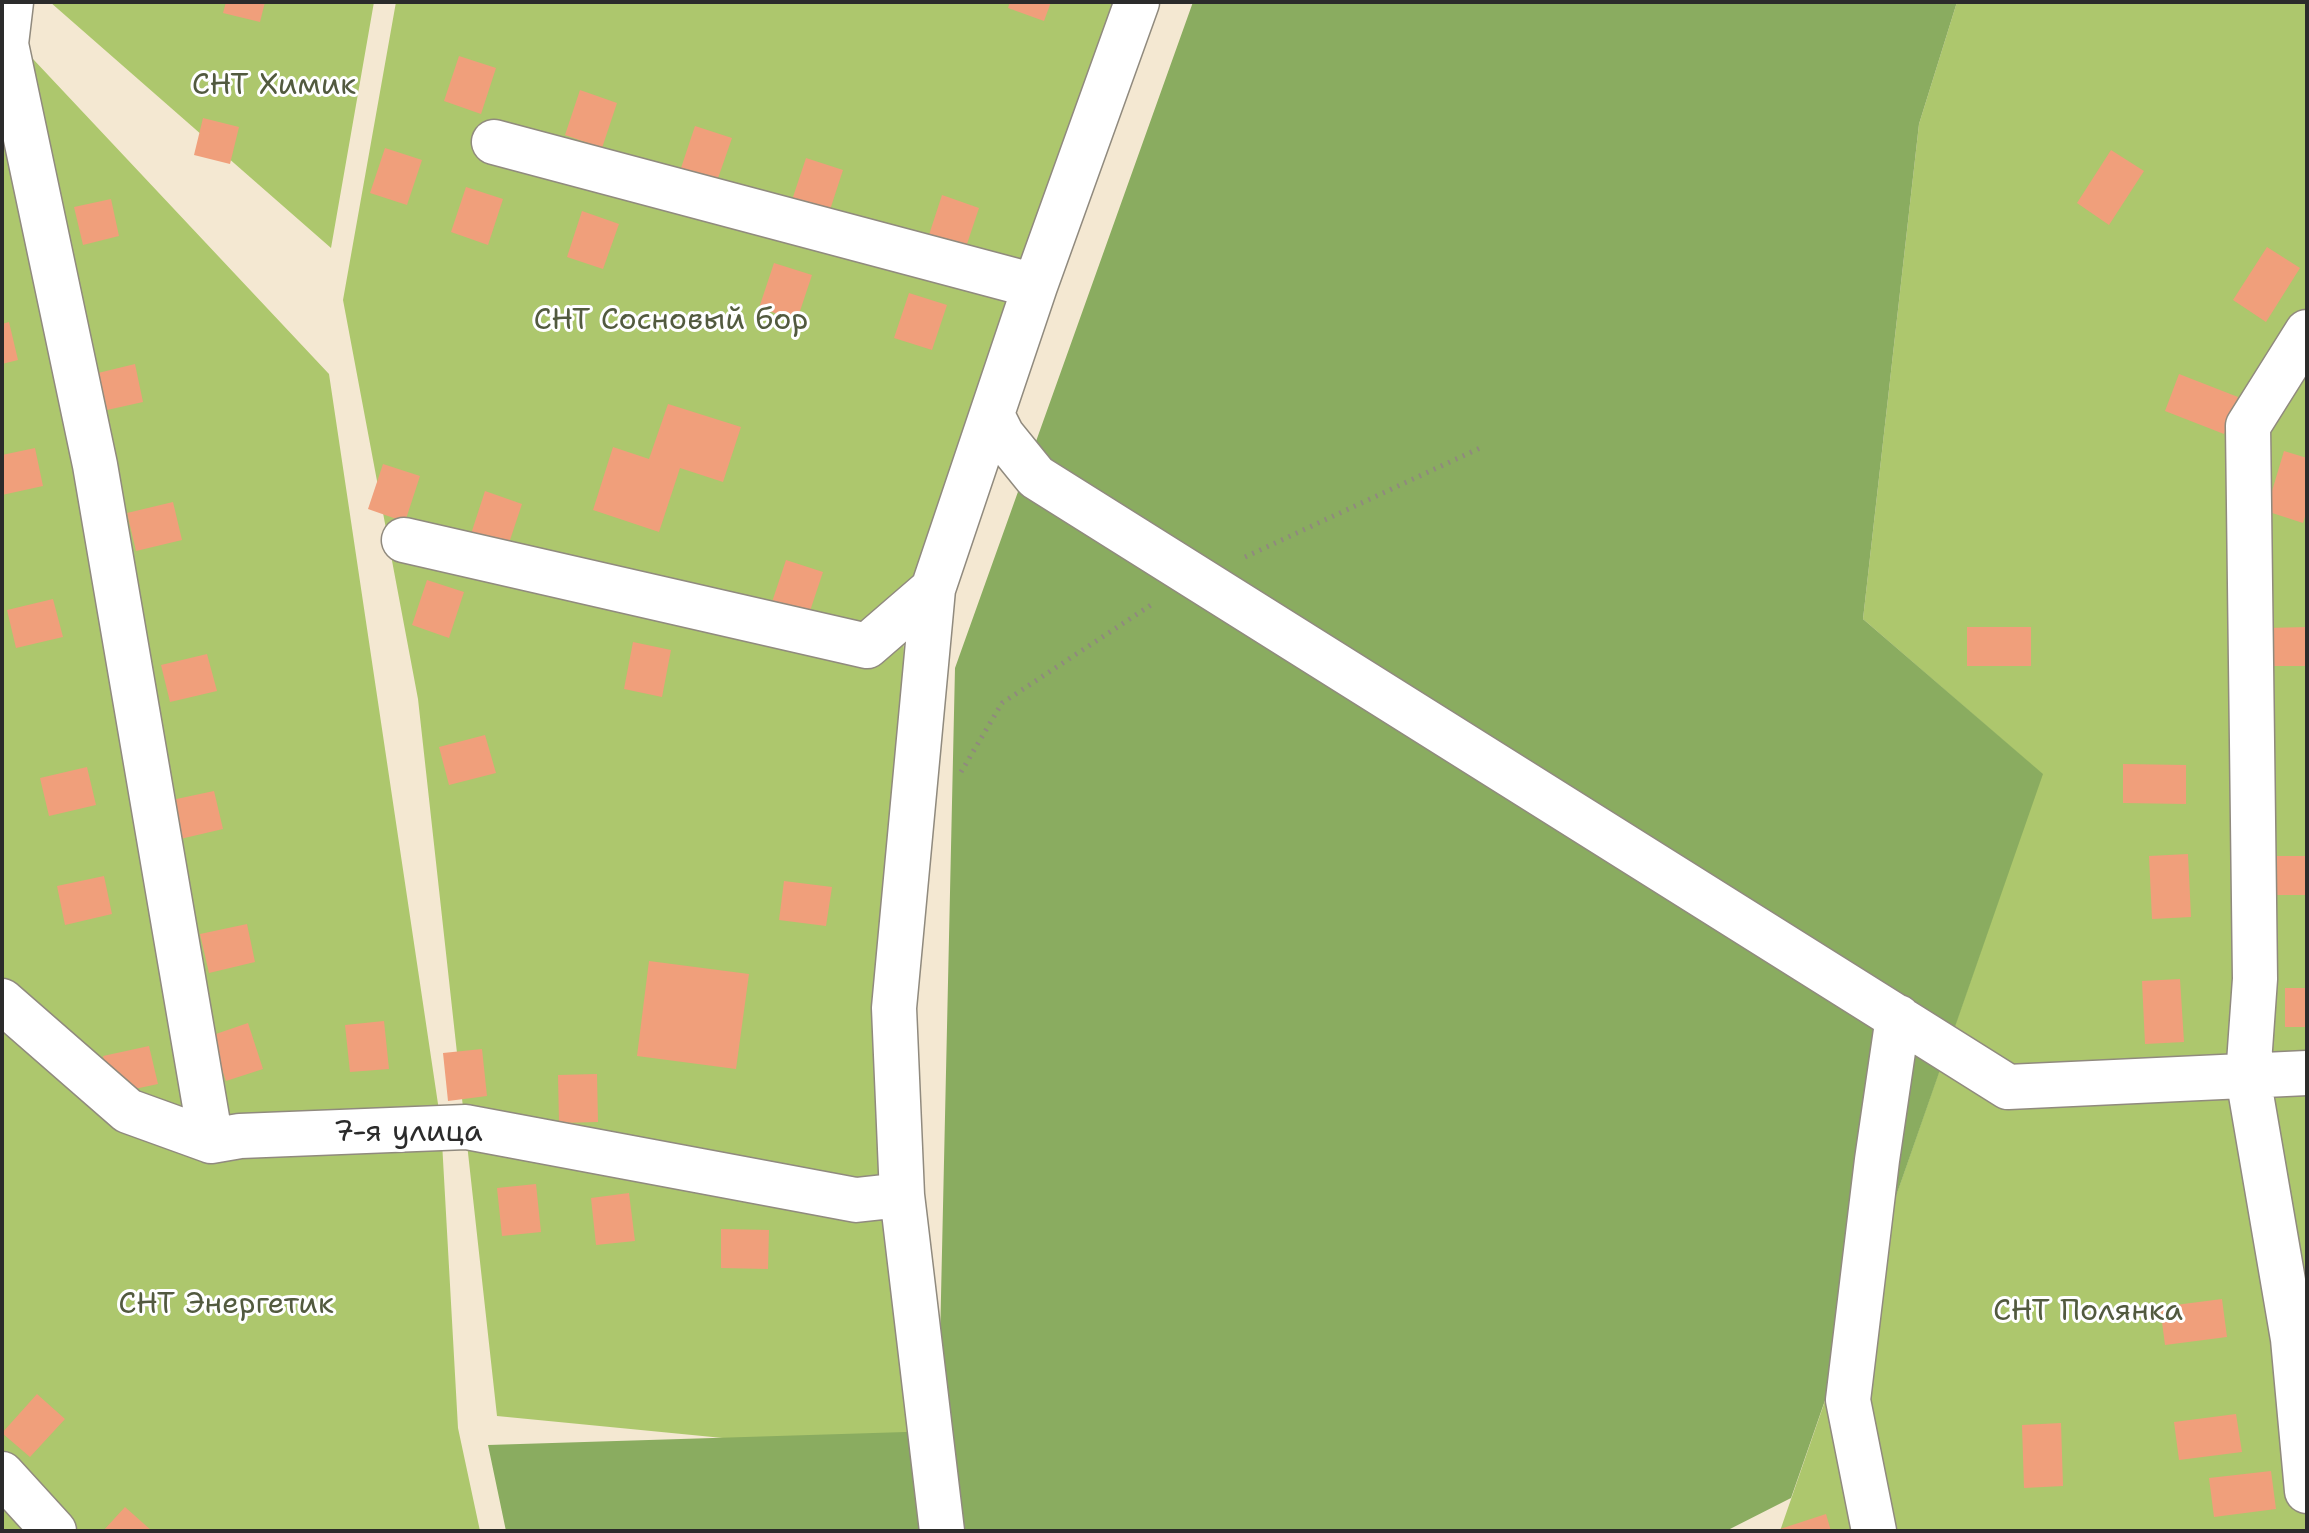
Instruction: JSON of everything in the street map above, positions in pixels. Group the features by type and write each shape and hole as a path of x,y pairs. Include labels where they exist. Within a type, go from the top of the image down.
{"street":[{"path":"11,2 6,44 95,465 211,1141"},
{"path":"942,1531 902,1195 894,1008 933,589 1035,286 1137,2"},
{"path":"494,142 1035,286"},
{"path":"2307,332 2248,426 2255,979 2248,1077 2293,1339 2307,1491"},
{"path":"993,417 1002,435 1036,477 2008,1087 2307,1073"},
{"path":"404,540 867,646 933,589"},
{"name":"7-я улица","path":"2,1001 128,1111 211,1141 240,1136 466,1127 856,1200 902,1195"},
{"path":"1874,1531 1848,1400 1898,1017"},
{"path":"2,1474 54,1531"}],"path":[{"path":"955,780 1002,703 1129,616 1198,578 1480,448"}],"green space":[{"name":"СНТ Химик","path":"50,2 374,2 331,248"},
{"name":"СНТ Сосновый бор","path":"396,2 1136,2 903,602 918,1457 497,1416 418,699 343,300"},
{"path":"1193,2 1957,2 1919,124 1863,619 2043,774 1791,1498 1726,1531 506,1531 488,1445 938,1431 955,668"},
{"name":"СНТ Полянка","path":"1957,2 2307,2 2307,1531 1780,1531 2042,774 1863,619 1919,124"},
{"name":"СНТ Энергетик","path":"2,26 329,374 441,1124 458,1428 480,1531 2,1531"}],"building":[{"path":"226,2 265,2 260,22 223,13"},
{"path":"1010,2 1051,2 1044,21 1008,8"},
{"path":"459,56 496,68 481,114 444,101"},
{"path":"580,90 617,103 602,148 565,135"},
{"path":"203,118 239,127 230,164 194,155"},
{"path":"695,126 732,138 716,184 680,171"},
{"path":"385,148 422,160 407,205 370,193"},
{"path":"2111,150 2144,171 2109,225 2077,203"},
{"path":"806,158 843,170 828,216 791,203"},
{"path":"466,187 503,199 488,245 451,232"},
{"path":"942,195 979,208 964,253 927,241"},
{"path":"111,199 119,236 83,245 74,207"},
{"path":"582,211 619,224 603,269 567,257"},
{"path":"2267,247 2300,268 2266,322 2233,300"},
{"path":"774,263 812,275 797,320 759,308"},
{"path":"909,293 947,305 932,350 894,338"},
{"path":"9,322 18,360 2,364 2,324"},
{"path":"135,364 143,402 107,410 98,373"},
{"path":"2179,374 2238,397 2224,434 2165,411"},
{"path":"668,404 741,427 723,482 680,468 659,532 593,510 613,447 649,459"},
{"path":"35,448 43,486 2,495 2,455"},
{"path":"2284,451 2307,458 2307,510 2303,523 2266,511"},
{"path":"383,464 420,476 405,522 368,509"},
{"path":"485,491 522,504 507,549 470,537"},
{"path":"173,502 182,540 136,551 127,513"},
{"path":"786,560 823,572 808,617 771,605"},
{"path":"427,580 464,592 449,638 412,625"},
{"path":"53,599 63,637 16,648 7,610"},
{"path":"1967,627 2031,627 2031,666 1967,666"},
{"path":"2307,627 2307,666 2266,666 2266,628"},
{"path":"633,642 671,650 662,697 624,689"},
{"path":"207,654 217,691 170,702 161,665"},
{"path":"485,735 496,773 449,785 439,747"},
{"path":"2123,764 2186,765 2186,804 2123,803"},
{"path":"87,767 96,805 49,816 40,778"},
{"path":"214,791 223,829 176,840 167,801"},
{"path":"2188,854 2191,917 2152,919 2149,856"},
{"path":"2274,856 2307,856 2307,895 2274,895"},
{"path":"104,876 112,914 65,925 57,886"},
{"path":"784,881 832,887 826,926 779,920"},
{"path":"247,924 255,962 209,973 200,934"},
{"path":"649,961 749,974 736,1069 637,1056"},
{"path":"2180,979 2184,1042 2145,1044 2142,981"},
{"path":"2285,988 2307,988 2307,1027 2285,1027"},
{"path":"384,1021 389,1069 350,1072 345,1025"},
{"path":"248,1023 263,1069 226,1081 210,1036"},
{"path":"149,1046 158,1084 111,1094 103,1056"},
{"path":"482,1049 487,1096 448,1101 443,1053"},
{"path":"597,1074 598,1122 559,1123 558,1075"},
{"path":"536,1184 541,1232 502,1236 497,1188"},
{"path":"629,1193 635,1241 596,1245 591,1198"},
{"path":"721,1229 769,1230 768,1269 721,1268"},
{"path":"2222,1299 2227,1337 2165,1345 2160,1307"},
{"path":"37,1394 65,1419 30,1457 2,1433"},
{"path":"2236,1414 2242,1452 2179,1460 2174,1422"},
{"path":"2061,1423 2063,1486 2024,1488 2022,1425"},
{"path":"2271,1471 2276,1509 2214,1517 2209,1478"},
{"path":"125,1507 152,1531 103,1531"},
{"path":"1826,1514 1831,1531 1777,1531 1777,1530"}]}
